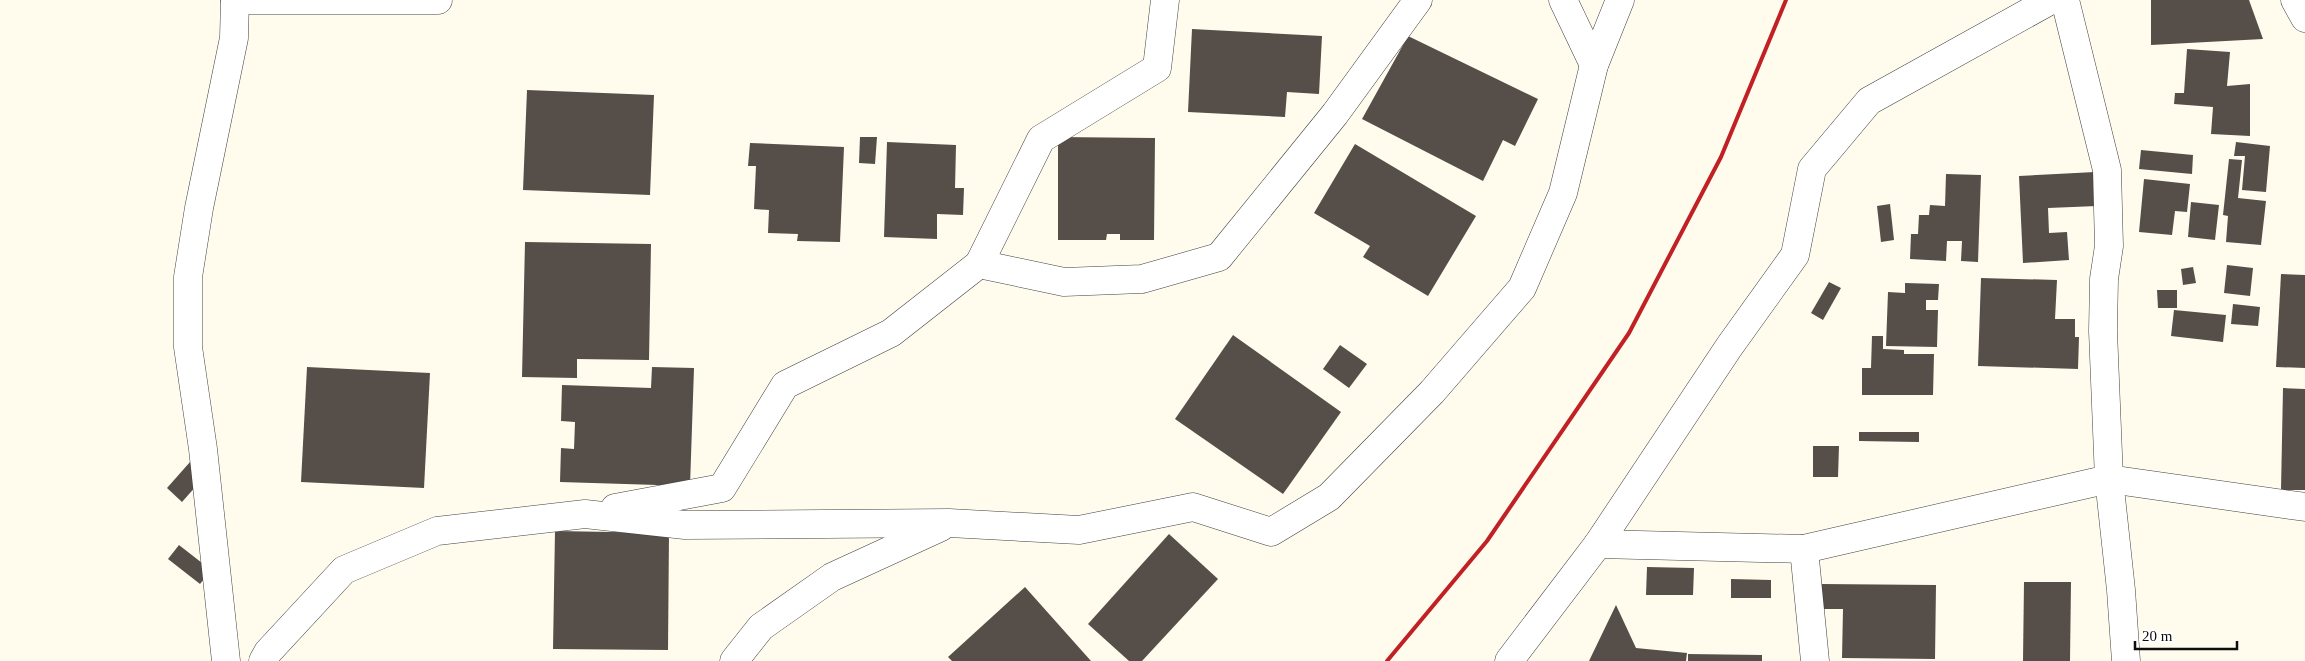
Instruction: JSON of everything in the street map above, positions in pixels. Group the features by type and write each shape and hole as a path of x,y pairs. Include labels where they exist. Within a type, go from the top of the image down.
{"street":[{"path":"226,661 203,449 188,347 188,277 199,208 234,38 235,0 438,0"},
{"path":"263,661 268,652 344,570 437,531 585,514 722,488 785,385 890,333 979,264 1042,139 1157,68 1165,0"},
{"path":"979,264 1064,282 1142,279 1219,257 1335,114 1418,0"},
{"path":"1563,0 1594,65"},
{"path":"585,514 685,525 949,523 1079,530 1193,507 1271,532 1329,497 1432,392 1522,288 1562,193 1594,65 1620,0"},
{"path":"1510,661 1598,544 1729,347 1795,255 1812,169 1869,101 2051,0"},
{"path":"2065,0 2107,170 2109,246 2104,280 2103,331 2109,478 2121,590 2126,661"},
{"path":"2295,0 2305,18"},
{"path":"1598,544 1804,549 2109,478 2305,507"},
{"path":"734,661 761,627 832,576 949,523"},
{"path":"1804,549 1815,661"}],"building":[{"path":"2151,0 2249,0 2263,39 2151,45"},
{"path":"1192,29 1322,36 1319,94 1287,92 1285,117 1188,112"},
{"path":"1408,36 1538,99 1515,146 1503,140 1483,181 1362,119"},
{"path":"2187,49 2230,52 2227,86 2250,84 2250,136 2211,134 2213,107 2174,104 2175,93 2184,93"},
{"path":"527,90 654,95 650,195 523,190"},
{"path":"860,137 877,137 875,164 859,163"},
{"path":"1058,137 1155,138 1154,240 1120,240 1120,234 1107,234 1106,240 1058,240"},
{"path":"887,142 956,145 955,188 964,188 963,215 937,214 937,239 884,237"},
{"path":"2236,142 2270,146 2266,192 2242,190 2245,156 2234,156"},
{"path":"750,143 844,147 840,242 797,241 798,234 768,233 769,210 754,209 756,166 748,166"},
{"path":"1355,144 1476,216 1428,296 1363,257 1370,246 1314,213"},
{"path":"2141,150 2193,155 2192,174 2139,169"},
{"path":"2229,159 2242,160 2238,198 2266,201 2261,245 2226,242 2228,216 2223,215"},
{"path":"2095,172 2097,206 2048,208 2049,233 2067,232 2069,260 2023,263 2019,176"},
{"path":"1946,174 1981,175 1978,262 1961,261 1962,241 1947,241 1946,261 1910,259 1911,234 1918,234 1919,215 1929,215 1930,205 1945,206"},
{"path":"2144,179 2190,184 2187,212 2175,211 2172,235 2139,232"},
{"path":"2191,202 2219,205 2215,240 2188,237"},
{"path":"1890,204 1894,240 1881,242 1877,206"},
{"path":"525,242 651,244 649,360 577,359 577,378 522,377"},
{"path":"2227,265 2253,268 2250,296 2224,293"},
{"path":"2193,267 2196,283 2183,285 2181,269"},
{"path":"2281,274 2305,275 2305,368 2276,367"},
{"path":"1981,278 2057,280 2055,319 2075,319 2075,337 2079,337 2078,369 1978,366"},
{"path":"1829,282 1841,288 1823,320 1811,313"},
{"path":"1905,283 1939,284 1938,300 1926,300 1926,310 1938,310 1937,347 1886,346 1888,292 1905,293"},
{"path":"2157,290 2177,290 2177,308 2158,308"},
{"path":"2233,304 2260,307 2258,326 2231,324"},
{"path":"2174,310 2226,315 2223,342 2171,336"},
{"path":"1233,335 1341,412 1283,494 1175,419"},
{"path":"1872,336 1883,336 1883,349 1904,350 1904,354 1934,354 1933,395 1862,395 1862,368 1871,368"},
{"path":"1340,345 1367,364 1349,388 1323,369"},
{"path":"307,367 430,373 424,488 301,482"},
{"path":"652,367 694,368 690,486 560,482 561,448 574,449 575,422 561,421 562,385 651,388"},
{"path":"2283,388 2305,389 2305,490 2281,490"},
{"path":"1859,432 1919,432 1919,442 1859,441"},
{"path":"1813,446 1839,446 1838,477 1813,477"},
{"path":"190,462 205,476 182,502 167,488"},
{"path":"555,531 669,533 668,650 553,649"},
{"path":"1169,534 1218,579 1142,661 1129,661 1088,624"},
{"path":"179,545 211,570 200,584 168,559"},
{"path":"1647,567 1694,568 1693,595 1646,595"},
{"path":"1731,579 1771,580 1771,598 1731,598"},
{"path":"2024,582 2071,582 2070,661 2023,661"},
{"path":"1821,584 1936,585 1935,659 1842,658 1843,609 1820,609"},
{"path":"1025,587 1091,661 952,661 948,657"},
{"path":"1616,605 1636,648 1687,653 1686,661 1589,661"},
{"path":"1688,654 1762,655 1762,661 1688,661"}],"railway":[{"path":"1387,661 1487,541 1629,333 1721,157 1786,0"}]}
